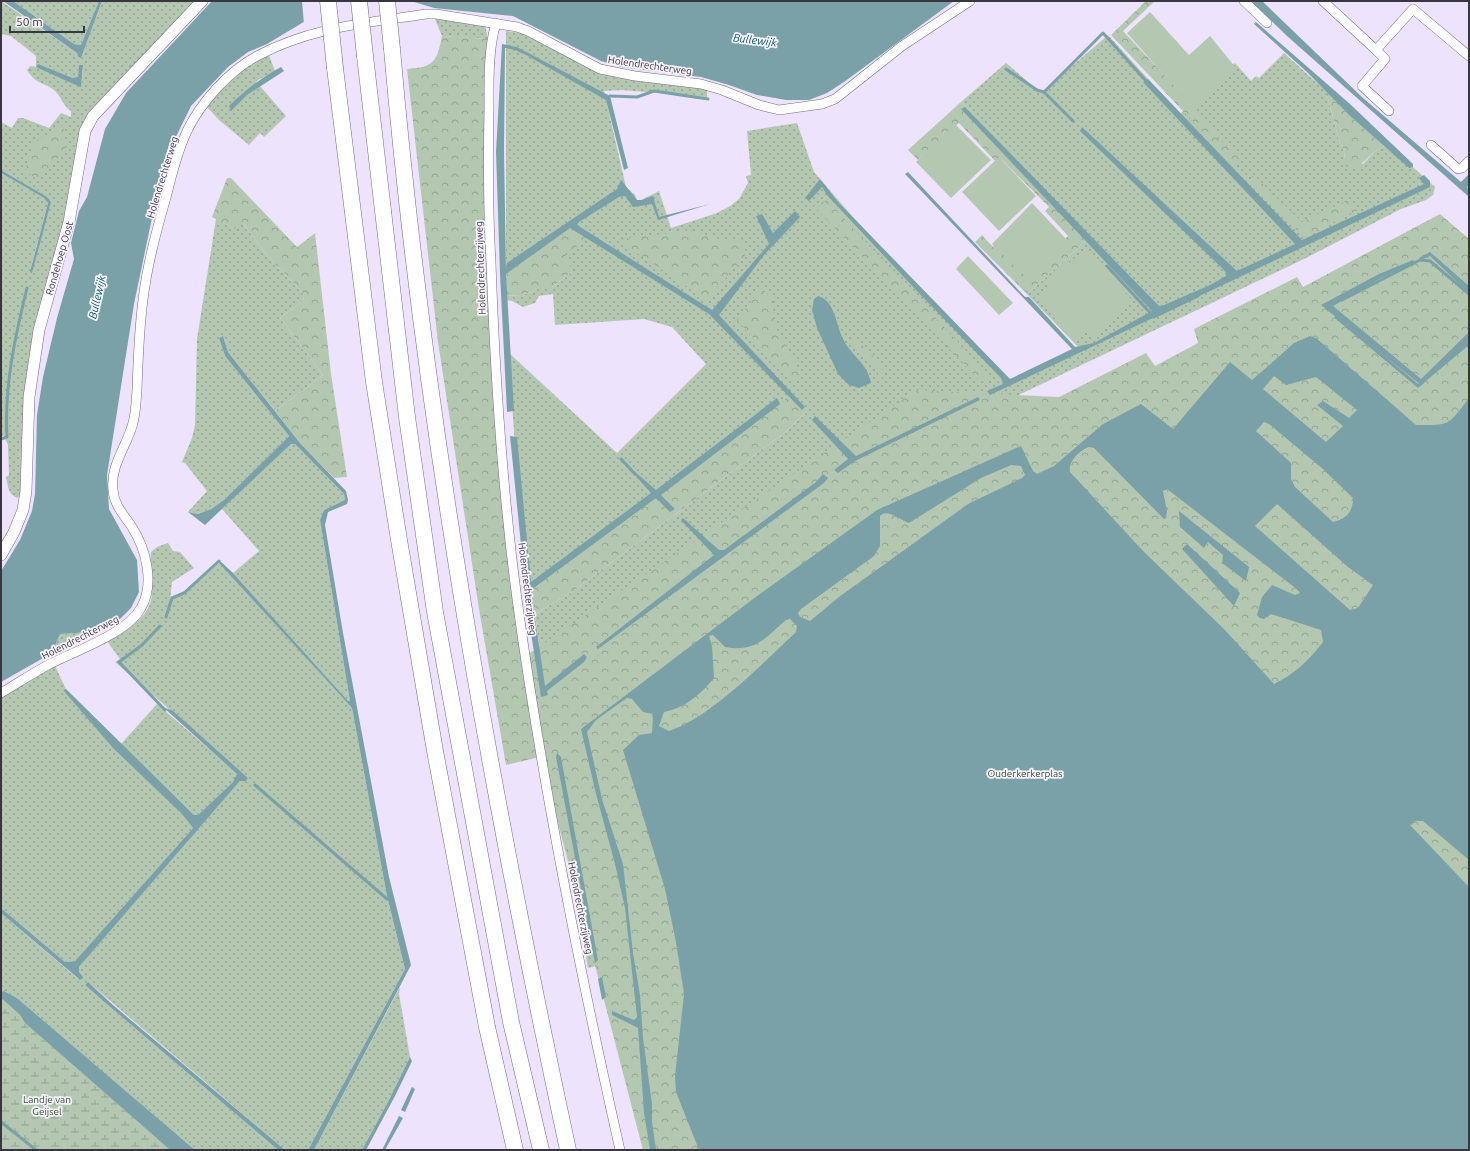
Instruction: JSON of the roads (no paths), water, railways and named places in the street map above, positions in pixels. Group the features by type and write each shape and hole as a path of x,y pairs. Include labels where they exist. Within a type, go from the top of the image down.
{"highway":[{"path":"328,1 374,382 435,751 487,1027 515,1150"},
{"path":"359,1 364,56 407,417 435,612 511,1022 541,1150"},
{"path":"387,1 402,164 435,416 469,632 539,1016 568,1150"}],"street":[{"name":"Rondehoep Oost","path":"1,555 14,532 23,510 26,491 29,397 39,330 69,222 85,131 93,116 202,1"},
{"name":"Holendrechterweg","path":"1,693 46,666 128,625 142,608 148,589 147,568 142,546 134,530 116,502 113,490 113,470 133,423 143,300 161,215 174,167 187,131 205,103 216,90 250,61 278,46 318,31 426,14 496,24 528,31 600,69 635,76 701,84 722,90 759,105 779,110 822,104 835,99 902,46 970,1"},
{"path":"1244,1 1268,23"},
{"path":"1323,1 1385,59 1362,86 1389,111"},
{"path":"1408,1 1413,9 1469,56"},
{"path":"1376,50 1413,9"},
{"name":"Holendrechterzijweg","path":"496,24 493,36 489,93 488,187 494,334 502,461 517,598 557,842 620,1150"},
{"path":"1432,145 1458,169 1462,168 1469,161"}],"water":[{"path":"3,1 13,1 74,44 81,45 99,1 102,1 81,58 78,57 77,53"},
{"name":"Bullewijk","path":"212,1 316,1 317,14 267,44 248,52 228,67 191,106 167,155 157,194 134,304 107,475 109,509 137,560 139,592 131,608 120,619 91,632 60,634 52,653 1,682 1,571 20,540 32,511 35,494 37,415 43,377 57,318 74,259 71,243 79,211 87,197 105,129 126,93"},
{"name":"Bullewijk","path":"411,1 954,1 827,93 809,100 786,100 757,95 701,77 622,67 601,61 513,16 434,8"},
{"path":"1251,1 1262,1 1363,98 1461,182 1469,174 1469,185 1467,187 1469,189 1469,197 1287,36"},
{"path":"1256,22 1350,104 1413,164 1413,167 1409,168 1350,116 1308,73 1254,24"},
{"path":"502,44 517,47 610,96 628,168 624,170 606,100 526,55 515,50 505,48 504,151 506,269 507,263 617,189 621,180 637,200 642,200 653,196 659,217 710,204 658,220 652,204 633,207 625,196 619,197 579,222 577,225 712,310 769,244 756,216 762,214 773,233 795,211 800,217 764,255 719,315 805,407 802,410 709,314 570,228 506,274 514,411 507,412 496,152"},
{"path":"38,64 73,78 78,77 79,65 83,65 81,87 36,67"},
{"path":"281,67 284,71 247,95 231,111 229,106 241,95 260,80"},
{"path":"1148,79 1302,240 1424,184 1419,178 1424,175 1430,181 1430,187 990,395 987,391 1003,384 1001,378 916,290 827,195 822,187 809,201 805,198 820,179 838,202 1010,379 1072,349 905,174 908,172 1025,297 1029,297 1075,347 1094,343 1152,311 961,109 965,107 1159,306 1210,285 1226,276 1226,272 1080,131 1082,127 1237,271 1295,244 1143,82"},
{"path":"1,170 47,197 51,202 32,273 30,272 48,203 44,198 1,173"},
{"path":"1430,252 1469,286 1469,293 1430,256 1421,260 1419,258"},
{"path":"1413,260 1415,263 1381,278 1333,306 1421,379 1469,332 1469,345 1421,385 1321,305 1379,274"},
{"path":"818,296 824,298 832,308 846,345 866,370 871,383 859,388 849,385 838,374 817,328 812,310 814,299"},
{"path":"223,336 228,352 300,443 346,491 348,500 347,504 328,512 325,525 343,633 389,877 411,965 314,1150 308,1150 405,969 387,896 352,708 217,561 219,560 233,573 348,701 350,701 320,520 324,510 345,500 344,494 295,444 291,444 205,525 188,512 198,514 211,509 224,500 289,436 225,356 219,338"},
{"name":"Ouderkerkerplas","path":"1310,336 1316,338 1416,425 1436,425 1448,422 1469,398 1469,860 1423,821 1415,821 1410,825 1469,887 1469,1150 699,1150 676,1092 675,1076 684,994 676,942 665,889 623,750 639,735 652,733 653,714 643,712 632,699 627,698 596,720 587,732 602,799 623,864 652,1104 652,1122 656,1150 650,1150 644,1113 638,1028 612,1015 612,1011 634,1020 637,1017 625,908 581,729 757,596 877,510 1021,446 1033,471 1037,474 1054,466 1103,424 1141,404 1173,429 1230,362 1252,380 1294,343","holes":["1274,376 1286,385 1316,377 1357,410 1349,418 1323,401 1317,405 1343,426 1326,442 1263,389","1264,422 1269,424 1323,469 1353,498 1352,507 1348,514 1342,519 1333,522 1295,487 1291,479 1291,463 1256,431","1089,447 1094,448 1164,519 1166,518 1167,511 1163,491 1167,489 1298,590 1300,593 1295,595 1272,585 1262,597 1257,615 1264,619 1271,614 1321,630 1323,642 1318,649 1295,671 1274,684 1224,629 1144,552 1070,472 1071,464 1075,456","1011,465 1021,466 1025,475 1022,478 968,504 839,597 810,621 800,617 798,613 801,609 874,556 880,546 880,516 886,513 894,515 909,523 981,478","1277,504 1348,567 1373,585 1358,608 1350,610 1255,526","790,619 797,626 796,632 753,673 719,702 685,724 669,731 659,726 664,712 672,710 692,700 704,690 714,678 712,646 709,636 713,635 725,647 735,648 752,646 765,638 786,620"]},
{"path":"978,397 980,400 855,461 838,473 834,470 848,459 812,420 815,416 856,456"},
{"path":"777,398 780,404 661,495 675,509 670,512 656,498 531,590 545,686 584,654 587,657 584,662 547,691 548,695 541,697 528,614 510,436 517,437 531,582 651,493 633,473 634,471 656,490"},
{"path":"823,474 828,478 824,483 598,649 596,647 714,555 681,520 683,518 719,550 724,550 816,482"},
{"path":"1179,511 1249,567 1246,581 1222,563 1223,555 1208,542 1204,548 1180,527"},
{"path":"1187,544 1240,593 1234,606 1182,549"},
{"path":"66,689 194,815 198,815 233,782 237,774 163,707 173,711 248,778 246,781 240,781 79,967 79,972 83,977 80,980 1,913 1,908 65,962 75,961 193,828 181,813 113,748 63,690"},
{"path":"557,753 561,757 598,960 595,963 556,757"},
{"path":"602,977 606,997 602,1000 598,979"},
{"path":"88,982 113,1005 285,1150 278,1150 102,1000 85,985"},
{"path":"4,991 17,998 195,1150 170,1150 25,1023 20,1015 1,998 1,992"},
{"path":"410,1057 412,1061 395,1096 366,1150 362,1150 389,1100"},
{"path":"412,1087 415,1089 405,1112 401,1110"},
{"path":"399,1116 403,1118 385,1150 382,1150"}],"waterway":[{"path":"1044,92 1103,33 1147,82"},
{"path":"1006,69 1037,90 1044,92 1073,121"},
{"path":"610,96 637,97 654,91 708,99"},
{"path":"1342,300 1420,260 1430,261 1469,294"},
{"path":"1107,266 1154,317 1198,296"},
{"path":"1,439 7,437 7,400 11,362 27,288"},
{"path":"1336,317 1418,386 1423,382"},
{"path":"621,459 635,474"},
{"path":"166,617 172,598 184,593 219,561"},
{"path":"160,626 142,645 119,662 165,710"},
{"path":"255,785 387,899 391,900"},
{"path":"1,1122 36,1150"}],"park label":[{"name":"Landje van Geijsel","path":"47,1104"}]}
